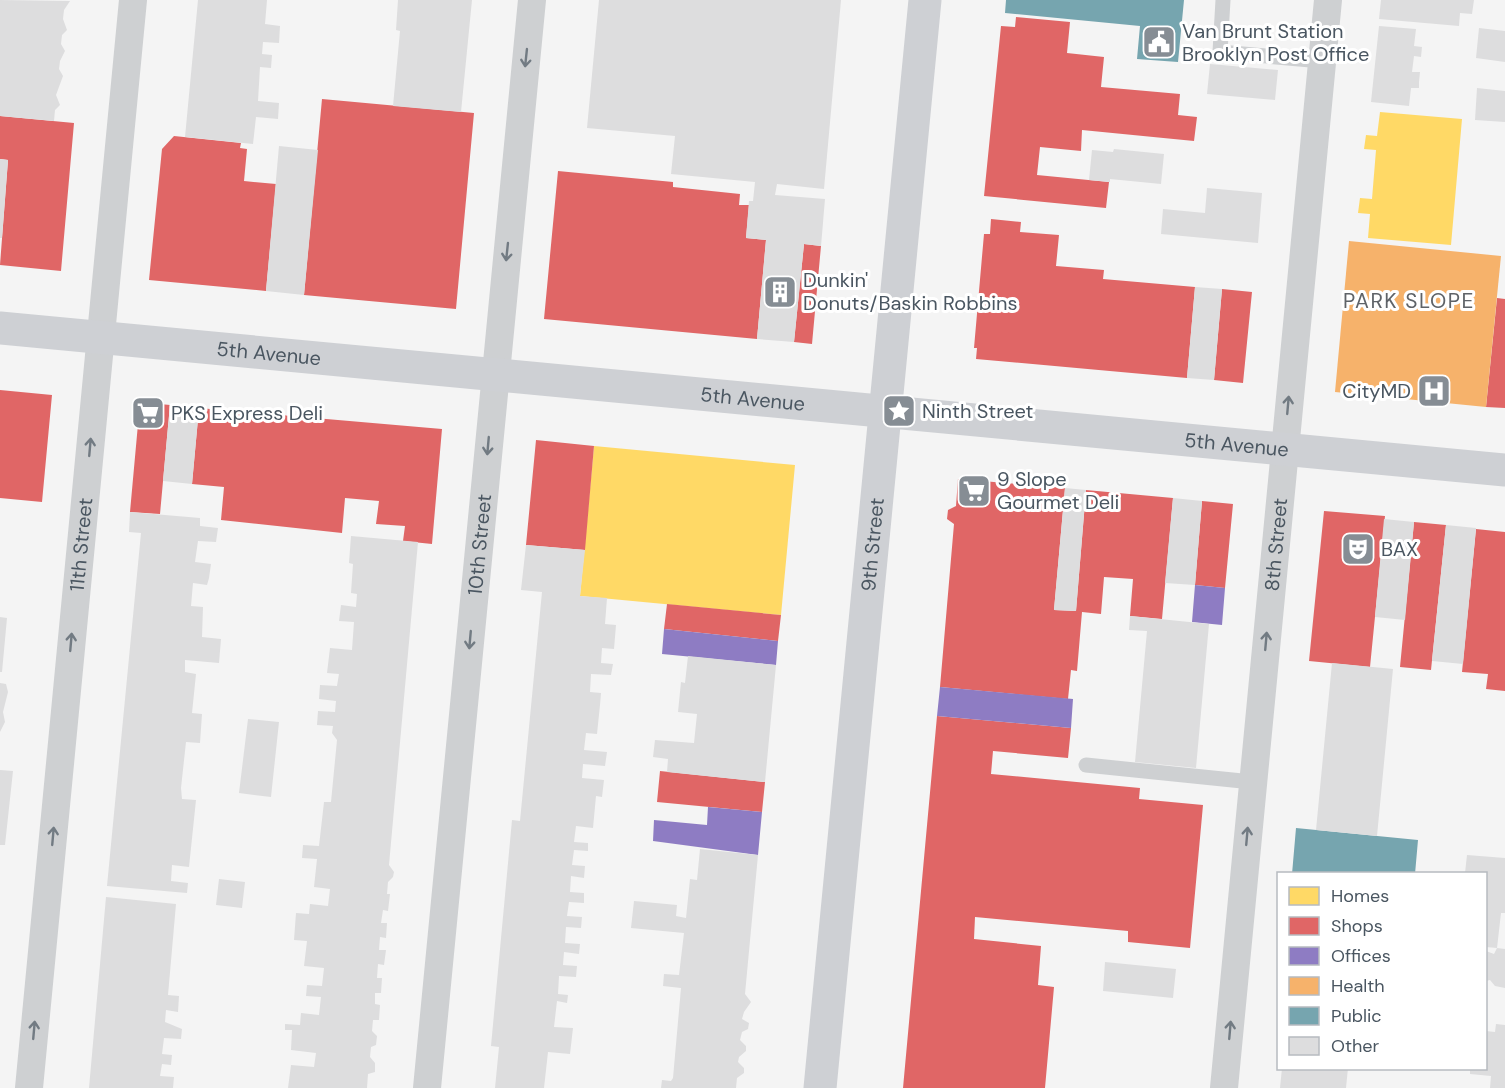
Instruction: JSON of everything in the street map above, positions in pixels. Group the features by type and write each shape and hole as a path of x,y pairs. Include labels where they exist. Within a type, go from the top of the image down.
{"street":[{"name":"11th Street","path":"29,1088 133,0"},
{"name":"10th Street","path":"427,1088 532,0"},
{"name":"9th Street","path":"820,1088 925,0"},
{"name":"8th Street","path":"1224,1088 1328,0"},
{"name":"5th Avenue","path":"0,328 1505,470"}],"lane":[{"path":"1223,0 1220,52 1322,61"},
{"path":"1086,765 1252,782"}],"building: Homes":[{"path":"1380,112 1462,119 1451,245 1368,238 1370,214 1358,213 1360,198 1372,199 1376,150 1364,149 1366,135 1377,136"},
{"path":"594,446 795,465 781,615 580,596"}],"building: Shops":[{"path":"1016,17 1070,22 1067,53 1104,57 1101,87 1180,94 1178,115 1197,117 1194,141 1082,130 1081,151 1040,147 1037,175 1109,182 1106,208 984,196 1001,26 1015,27"},
{"path":"322,99 474,113 456,309 304,295"},
{"path":"0,116 74,123 61,271 0,265 8,160 0,159"},
{"path":"174,136 241,143 240,148 247,149 244,181 276,184 266,291 149,280 162,149"},
{"path":"558,171 673,182 673,187 740,194 739,205 749,205 746,238 766,240 757,339 544,319"},
{"path":"991,219 1021,222 1020,232 1059,235 1056,266 1104,270 1103,279 1195,287 1187,378 976,359 977,348 974,348 984,234 990,234"},
{"path":"804,244 821,246 812,344 794,342"},
{"path":"1222,289 1252,292 1243,383 1214,380"},
{"path":"1497,298 1505,299 1505,408 1486,407"},
{"path":"0,390 52,395 42,502 0,498"},
{"path":"140,402 170,405 160,514 130,512"},
{"path":"199,408 442,429 432,544 403,541 405,526 376,524 379,501 345,498 342,533 221,520 224,487 192,484"},
{"path":"536,440 594,446 585,550 526,545"},
{"path":"958,479 1065,488 1054,610 1076,611 1086,490 1173,498 1162,619 1130,616 1133,579 1104,577 1101,614 1082,612 1077,671 1071,670 1068,699 940,687 954,524 947,519 948,510 956,506"},
{"path":"1202,501 1233,504 1225,588 1195,585"},
{"path":"1324,511 1385,516 1370,667 1309,661"},
{"path":"1414,522 1446,525 1431,670 1400,667"},
{"path":"1476,529 1505,532 1505,691 1486,689 1488,674 1462,672"},
{"path":"667,604 781,615 778,641 664,629"},
{"path":"937,716 1071,728 1068,758 993,751 991,774 1140,788 1139,799 1203,805 1190,948 1128,942 1128,931 975,917 974,939 1041,946 1038,985 1054,987 1045,1088 903,1088"},
{"path":"660,771 765,782 762,812 657,802"}],"building: Offices":[{"path":"1195,585 1225,588 1222,625 1192,622"},
{"path":"664,629 778,641 776,665 662,654"},
{"path":"940,687 1073,699 1071,728 937,716"},
{"path":"708,807 762,812 758,855 653,841 654,820 707,825"}],"building: Health":[{"path":"1349,241 1501,256 1486,407 1335,392"}],"building: Public":[{"name":"Van Brunt Station Brooklyn Post Office","path":"1006,0 1184,0 1178,62 1137,59 1140,26 1005,13"},
{"path":"1296,828 1418,840 1415,872 1292,872"}],"building: Other":[{"path":"0,0 70,1 64,10 63,19 67,30 62,35 61,44 65,51 59,69 63,76 56,95 60,105 55,110 54,121 0,116"},
{"path":"198,0 267,0 265,24 280,26 279,43 263,42 262,54 272,55 271,68 260,67 258,101 279,103 278,119 256,117 253,144 185,137"},
{"path":"398,0 472,0 461,112 393,106 400,31 396,30"},
{"path":"599,0 841,0 824,189 777,184 775,195 825,199 821,246 804,244 794,342 757,339 766,240 746,238 749,201 753,201 755,182 671,174 675,136 587,128"},
{"path":"1381,0 1474,0 1472,14 1460,13 1459,26 1379,19"},
{"path":"1379,26 1416,29 1414,46 1422,47 1421,57 1414,56 1412,72 1420,72 1419,88 1411,88 1409,106 1371,102"},
{"path":"1479,28 1505,31 1505,62 1476,58"},
{"path":"1210,64 1278,70 1275,100 1207,94"},
{"path":"1477,88 1505,91 1505,122 1475,120"},
{"path":"279,146 318,150 304,295 266,291"},
{"path":"1114,149 1164,154 1161,184 1110,179 1110,182 1089,180 1092,150 1113,152"},
{"path":"0,159 8,160 2,238 0,238"},
{"path":"1207,188 1262,193 1258,243 1161,234 1163,209 1205,213"},
{"path":"1195,287 1222,289 1214,380 1187,378"},
{"path":"170,405 199,408 192,484 163,481"},
{"path":"1065,488 1086,490 1076,611 1054,610"},
{"path":"1173,498 1202,501 1195,585 1165,583"},
{"path":"130,512 200,518 200,526 218,528 216,542 198,541 195,562 211,564 207,585 193,583 191,606 203,607 202,637 221,639 219,663 185,660 185,672 196,674 192,713 202,714 200,743 186,742 181,788 182,799 196,800 189,867 172,865 171,881 188,883 187,893 107,886 141,533 129,532"},
{"path":"1384,519 1414,522 1405,620 1375,617"},
{"path":"1446,525 1476,528 1463,664 1432,661"},
{"path":"351,536 418,542 389,865 394,872 388,882 387,894 390,894 388,911 383,910 381,923 387,923 386,938 380,937 379,950 386,950 384,965 378,964 377,978 382,978 381,993 375,993 375,1004 380,1005 379,1020 373,1020 372,1031 377,1036 376,1045 371,1047 370,1057 375,1063 375,1072 368,1074 367,1088 288,1088 291,1065 314,1067 316,1053 291,1050 292,1030 285,1030 285,1024 300,1025 301,1013 319,1015 321,997 306,996 307,985 322,986 324,968 304,966 307,941 294,940 296,913 309,914 310,904 328,906 330,889 314,887 317,859 302,858 303,845 319,846 324,802 331,802 337,740 332,733 333,726 317,725 318,711 335,712 336,701 319,699 320,685 337,686 339,674 327,673 330,648 352,650 354,622 339,621 341,605 356,607 357,594 351,593 353,564 349,563"},
{"path":"526,545 585,550 580,596 607,598 605,624 616,625 614,649 602,648 601,663 613,664 611,675 591,674 590,692 601,693 600,705 597,734 586,733 584,750 607,752 605,766 583,764 582,778 604,780 602,797 596,796 593,828 576,826 574,842 588,843 588,851 574,850 572,865 585,866 584,878 571,876 570,892 584,893 584,903 569,902 567,916 582,917 581,928 566,927 565,943 580,944 579,954 564,952 563,965 577,966 576,977 559,976 558,994 568,995 567,1003 557,1001 554,1027 573,1028 570,1054 548,1052 544,1088 495,1088 499,1047 491,1046 512,820 520,821 542,592 521,590"},
{"path":"1130,616 1209,624 1196,768 1135,762 1147,631 1129,630"},
{"path":"0,617 7,618 2,672 0,672"},
{"path":"688,656 776,665 765,782 667,772 668,759 653,757 655,740 694,743 697,714 678,712 681,682 685,683"},
{"path":"1332,663 1393,669 1377,836 1316,830"},
{"path":"0,683 6,684 8,692 3,712 5,722 0,732"},
{"path":"248,719 279,722 271,797 239,793"},
{"path":"0,770 13,771 5,845 0,845"},
{"path":"700,849 758,855 745,994 751,1002 742,1019 749,1023 748,1029 742,1032 740,1040 746,1046 746,1051 739,1057 738,1062 744,1068 744,1073 737,1078 736,1088 661,1088 662,1080 671,1081 673,1078 681,988 663,986 664,974 679,975 684,933 631,928 634,901 677,905 676,916 686,918 690,879 697,880"},
{"path":"1467,855 1505,858 1505,913 1501,913 1497,948 1487,947 1487,872 1465,872"},
{"path":"219,879 245,882 242,908 216,905"},
{"path":"106,897 176,904 168,995 179,996 178,1012 166,1010 165,1022 182,1029 181,1039 164,1038 162,1054 172,1055 171,1065 162,1064 160,1076 174,1077 173,1088 89,1088"},
{"path":"1497,948 1505,949 1505,988 1495,986 1490,980 1487,981 1487,951 1494,954"},
{"path":"1105,962 1176,969 1173,998 1103,991"},
{"path":"1496,1024 1505,1025 1505,1088 1490,1088 1491,1076 1470,1074 1470,1070 1487,1070 1487,1031 1495,1032"},
{"path":"1282,1070 1348,1070 1346,1088 1280,1088"}],"place":[{"name":"Van Brunt Station Brooklyn Post Office","path":"1159,42"},
{"name":"Dunkin' Donuts/Baskin Robbins","path":"780,292"},
{"name":"CityMD","path":"1434,391"},
{"name":"Ninth Street","path":"899,411"},
{"name":"PKS Express Deli","path":"148,413"},
{"name":"9 Slope Gourmet Deli","path":"974,491"},
{"name":"BAX","path":"1358,549"}],"district":[{"name":"PARK SLOPE","path":"1409,301"}]}
